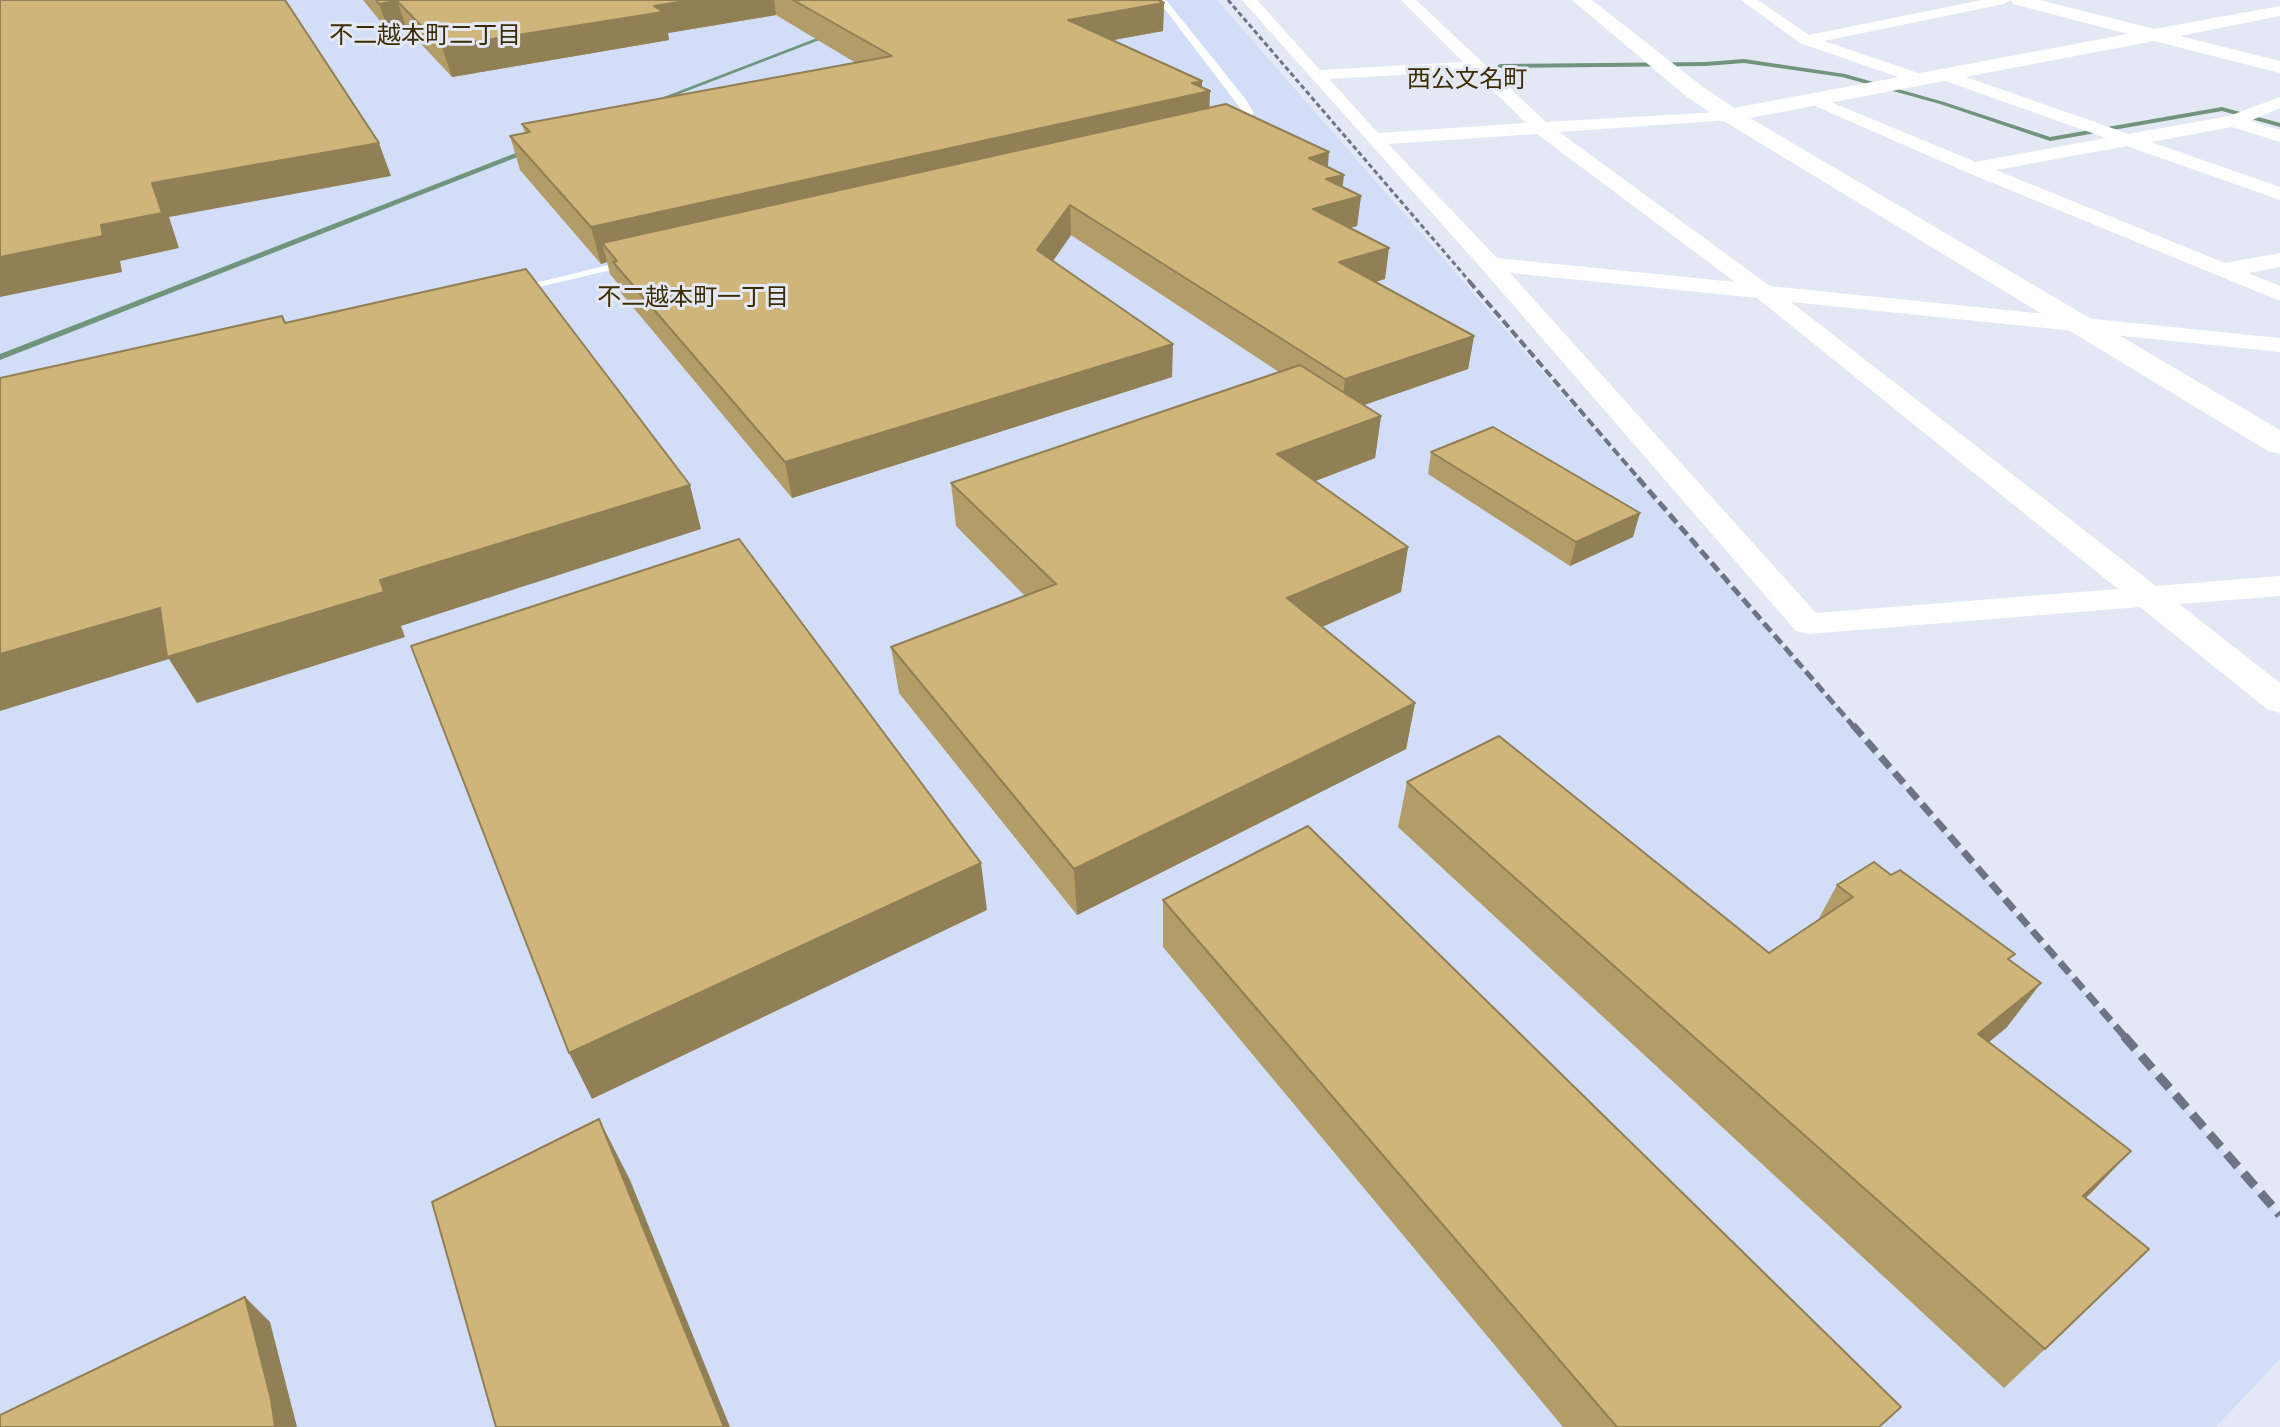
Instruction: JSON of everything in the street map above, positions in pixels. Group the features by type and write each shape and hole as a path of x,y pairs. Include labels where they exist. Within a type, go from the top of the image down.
{"street":[{"path":"1249,0 1490,264 1808,624 2280,586"},
{"path":"1408,0 1543,129 1766,294 2280,701"},
{"path":"1581,0 1695,92 1730,115 2280,444"},
{"path":"1752,0 1806,40 1918,79"},
{"path":"1806,40 2004,0"},
{"path":"2019,0 2280,67"},
{"path":"1373,139 1730,115 2280,11"},
{"path":"1316,75 1476,66"},
{"path":"1943,74 2280,194"},
{"path":"1810,100 2280,294"},
{"path":"1973,168 2233,121 2280,102"},
{"path":"2233,121 2280,136"},
{"path":"2225,270 2280,260"},
{"path":"1490,264 2280,345"}],"lane":[{"path":"1162,0 1249,113 1241,121 1217,126"},
{"path":"510,291 649,259"}],"shaded area":[{"path":"0,0 1217,0 2280,1215 2280,1359 2216,1427 0,1427"}],"building":[{"path":"0,0 285,0 379,143 152,183 162,213 101,225 103,236 0,257"},
{"path":"376,0 692,0 654,6 663,12 442,47 397,1 379,4"},
{"path":"793,0 1158,0 1164,3 1068,20 1202,81 1192,83 1210,91 591,227 510,136 530,132 522,124 892,56"},
{"path":"1226,104 1329,152 1309,158 1344,175 1326,179 1361,196 1313,209 1389,248 1339,262 1474,336 1345,379 1070,205 1037,250 1173,344 785,462 613,262 617,261 602,243"},
{"path":"526,269 690,485 380,580 384,592 167,657 160,608 0,654 0,378 282,316 285,323"},
{"path":"1300,365 1381,416 1277,454 1408,547 1287,598 1415,703 1074,869 891,647 1056,584 951,483"},
{"path":"1493,427 1640,513 1576,542 1431,452"},
{"path":"739,539 981,863 569,1053 411,646"},
{"path":"1499,736 1769,953 1853,897 1837,885 1874,862 1891,875 1900,870 2015,954 2008,959 2041,983 1978,1034 2131,1151 2083,1196 2149,1249 2045,1349 1407,782"},
{"path":"1308,826 1901,1407 1879,1427 1617,1427 1163,900"},
{"path":"599,1119 724,1427 496,1427 432,1202"},
{"path":"245,1297 275,1427 0,1427 0,1415"}],"waterway":[{"path":"646,105 832,34"},
{"path":"1500,66 1744,61 1843,75 1942,103 2050,139 2222,109 2280,125"},
{"path":"0,357 534,149"}],"railway":[{"path":"1228,0 1471,283"},
{"path":"1469,281 1640,480"},
{"path":"1638,478 1854,727"},
{"path":"1853,725 2126,1038"},
{"path":"2124,1036 2280,1215"}],"district":[{"name":"不二越本町二丁目","path":"425,36"},
{"name":"西公文名町","path":"1467,80"},
{"name":"不二越本町一丁目","path":"693,298"}]}
